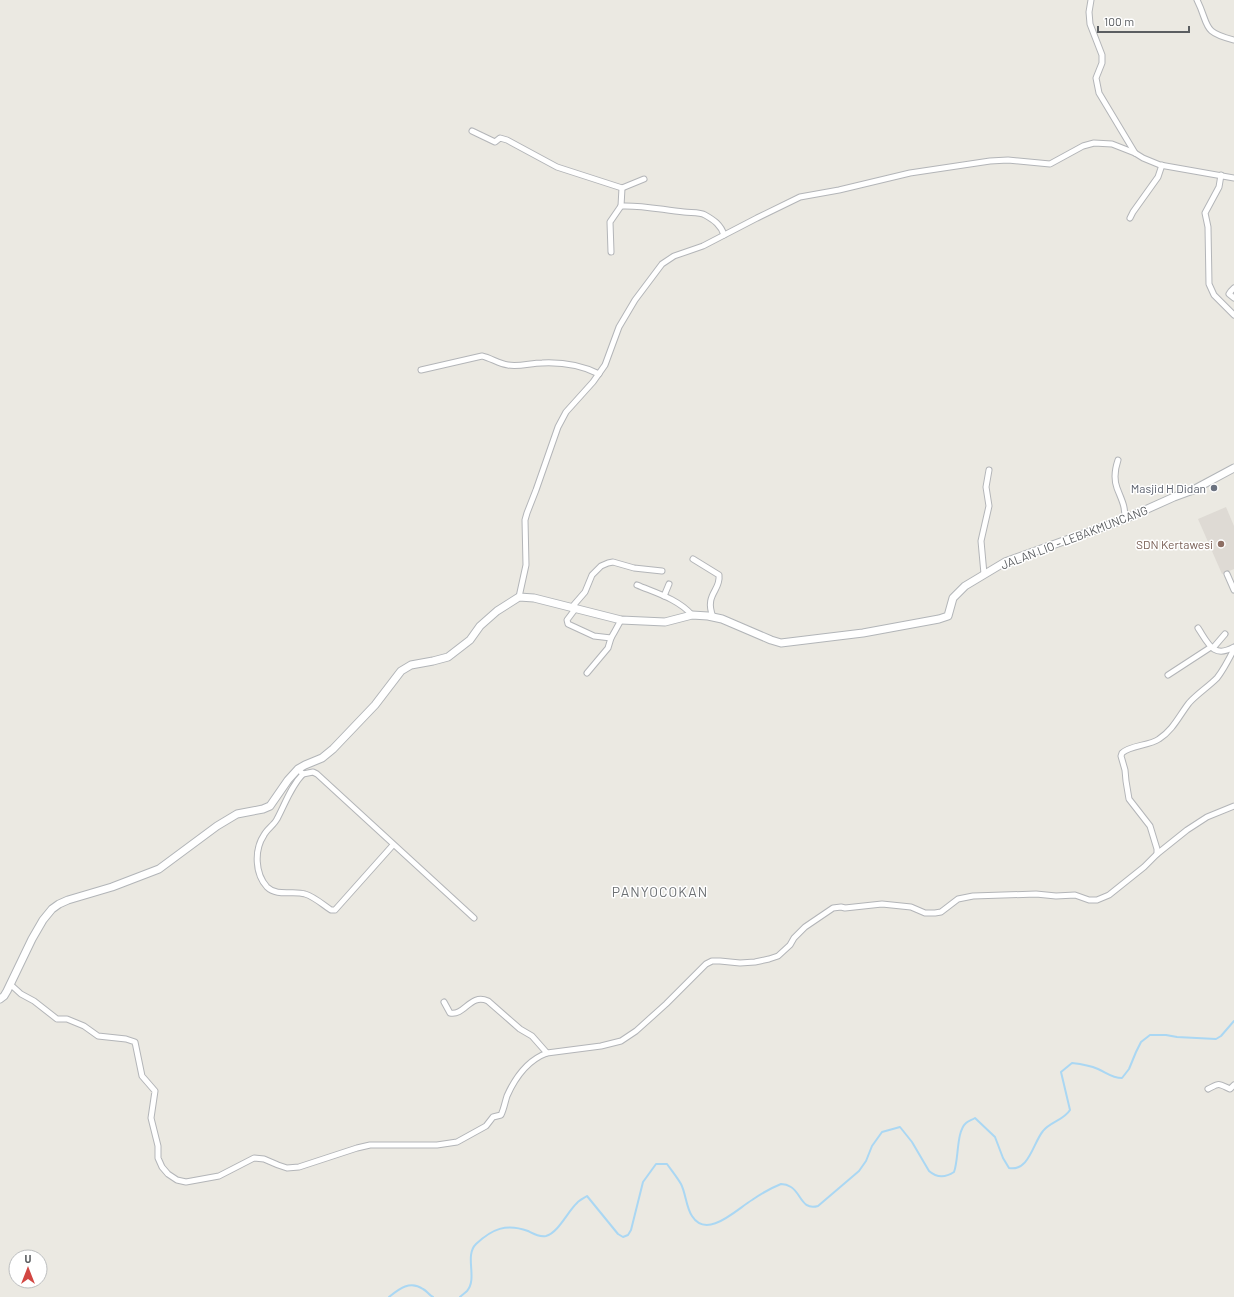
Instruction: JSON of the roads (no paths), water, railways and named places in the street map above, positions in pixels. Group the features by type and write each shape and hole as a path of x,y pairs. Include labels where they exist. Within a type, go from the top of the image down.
{"street":[{"path":"1091,0 1089,12 1090,24 1101,51 1102,58 1096,78 1097,88 1135,152"},
{"path":"1197,0 1207,27 1210,31 1234,40"},
{"path":"472,132 494,142 500,138 507,140 557,167 622,188 644,179"},
{"path":"393,845 335,910 331,910 305,893 277,892 268,888 260,876 257,866 260,843 264,835 276,821 300,772 305,765 322,758 333,749 375,705 401,671 411,665 441,659 454,653 470,640 480,626 497,611 519,598 526,565 527,513 558,427 566,412 599,374 605,364 622,319 662,264 674,256 703,246 800,197 839,190 898,176 997,161 1050,164 1083,146 1099,142 1112,144 1135,152 1143,158 1162,165 1234,178"},
{"path":"1130,218 1158,177 1162,165"},
{"path":"1221,175 1219,187 1206,211 1205,216 1208,227 1210,288 1234,315"},
{"path":"611,252 610,222 621,206 622,188"},
{"path":"621,206 651,207 704,214 712,221 718,223 722,228 724,235"},
{"path":"1221,301 1232,296 1230,291 1234,288"},
{"path":"421,370 482,356 507,365 543,363 565,364 584,367 599,374"},
{"path":"1118,460 1116,481 1124,503 1125,519"},
{"name":"JALAN LIO - LEBAKMUNCANG","path":"519,598 534,598 620,620 665,622 692,615 713,617 771,640 782,642 863,633 945,617 949,614 952,600 956,594 965,586 1005,562 1125,519 1193,490 1234,468"},
{"path":"984,574 982,541 989,506 986,487 989,470"},
{"path":"693,560 719,575 719,580 710,600 713,617"},
{"path":"611,638 594,636 568,625 567,620 585,592 592,575 601,566 613,562 634,568 662,570"},
{"path":"1227,574 1234,590"},
{"path":"664,596 669,584"},
{"path":"637,585 681,605 692,615"},
{"path":"587,673 608,648 620,620"},
{"path":"1198,628 1212,648 1223,652 1234,648"},
{"path":"1168,675 1212,648 1225,634"},
{"path":"1158,854 1150,826 1129,799 1125,770 1121,756 1122,753 1128,749 1149,744 1159,739 1172,728 1190,702 1216,679 1224,668 1234,648"},
{"path":"0,999 4,996 44,920 52,909 68,900 112,888 159,869 217,826 237,814 263,809 270,806 285,784 300,772 313,772 317,774 474,918"},
{"path":"10,984 21,994 34,1001 57,1019 67,1019 84,1026 98,1036 126,1039 135,1042 142,1076 155,1090 151,1118 158,1146 158,1158 162,1167 168,1174 177,1180 186,1182 219,1176 254,1158 264,1159 287,1168 300,1167 370,1145 437,1145 458,1142 486,1126 493,1117 501,1115 514,1083 523,1070 540,1056 548,1053 601,1046 621,1041 636,1031 706,964 712,961 740,963 755,962 778,956 790,945 794,938 805,927 833,908 882,904 911,907 925,913 935,913 941,912 958,899 966,897 1013,894 1074,896 1089,900 1097,900 1109,895 1186,830 1207,817 1234,806"},
{"path":"444,1002 450,1013 453,1014 477,999 482,998 488,1001 520,1029 532,1036 548,1053"},
{"path":"1208,1089 1216,1084 1230,1089 1234,1086"}],"waterway":[{"path":"460,1297 470,1286 472,1274 471,1255 476,1244 482,1239 494,1231 506,1228 520,1229 539,1236 546,1236 555,1231 578,1202 587,1196 618,1234 623,1237 628,1235 631,1230 643,1182 656,1164 667,1164 681,1184 688,1209 692,1216 698,1223 706,1225 714,1224 722,1220 759,1195 781,1184 791,1187 808,1206 818,1206 859,1171 866,1161 872,1146 882,1132 900,1127 912,1142 929,1171 935,1175 944,1176 954,1172 956,1167 959,1139 963,1127 966,1123 975,1118 995,1137 1003,1158 1009,1168 1016,1168 1021,1166 1030,1156 1039,1136 1043,1131 1070,1110 1061,1072 1072,1063 1082,1064 1098,1069 1112,1076 1122,1078 1129,1069 1141,1042 1150,1035 1216,1039 1221,1036 1234,1021"},
{"path":"389,1297 409,1285 418,1286 433,1297"}],"place":[{"name":"Masjid H Didan","path":"1214,488"},
{"name":"SDN Kertawesi","path":"1221,544"}],"district":[{"name":"PANYOCOKAN","path":"660,891"}]}
